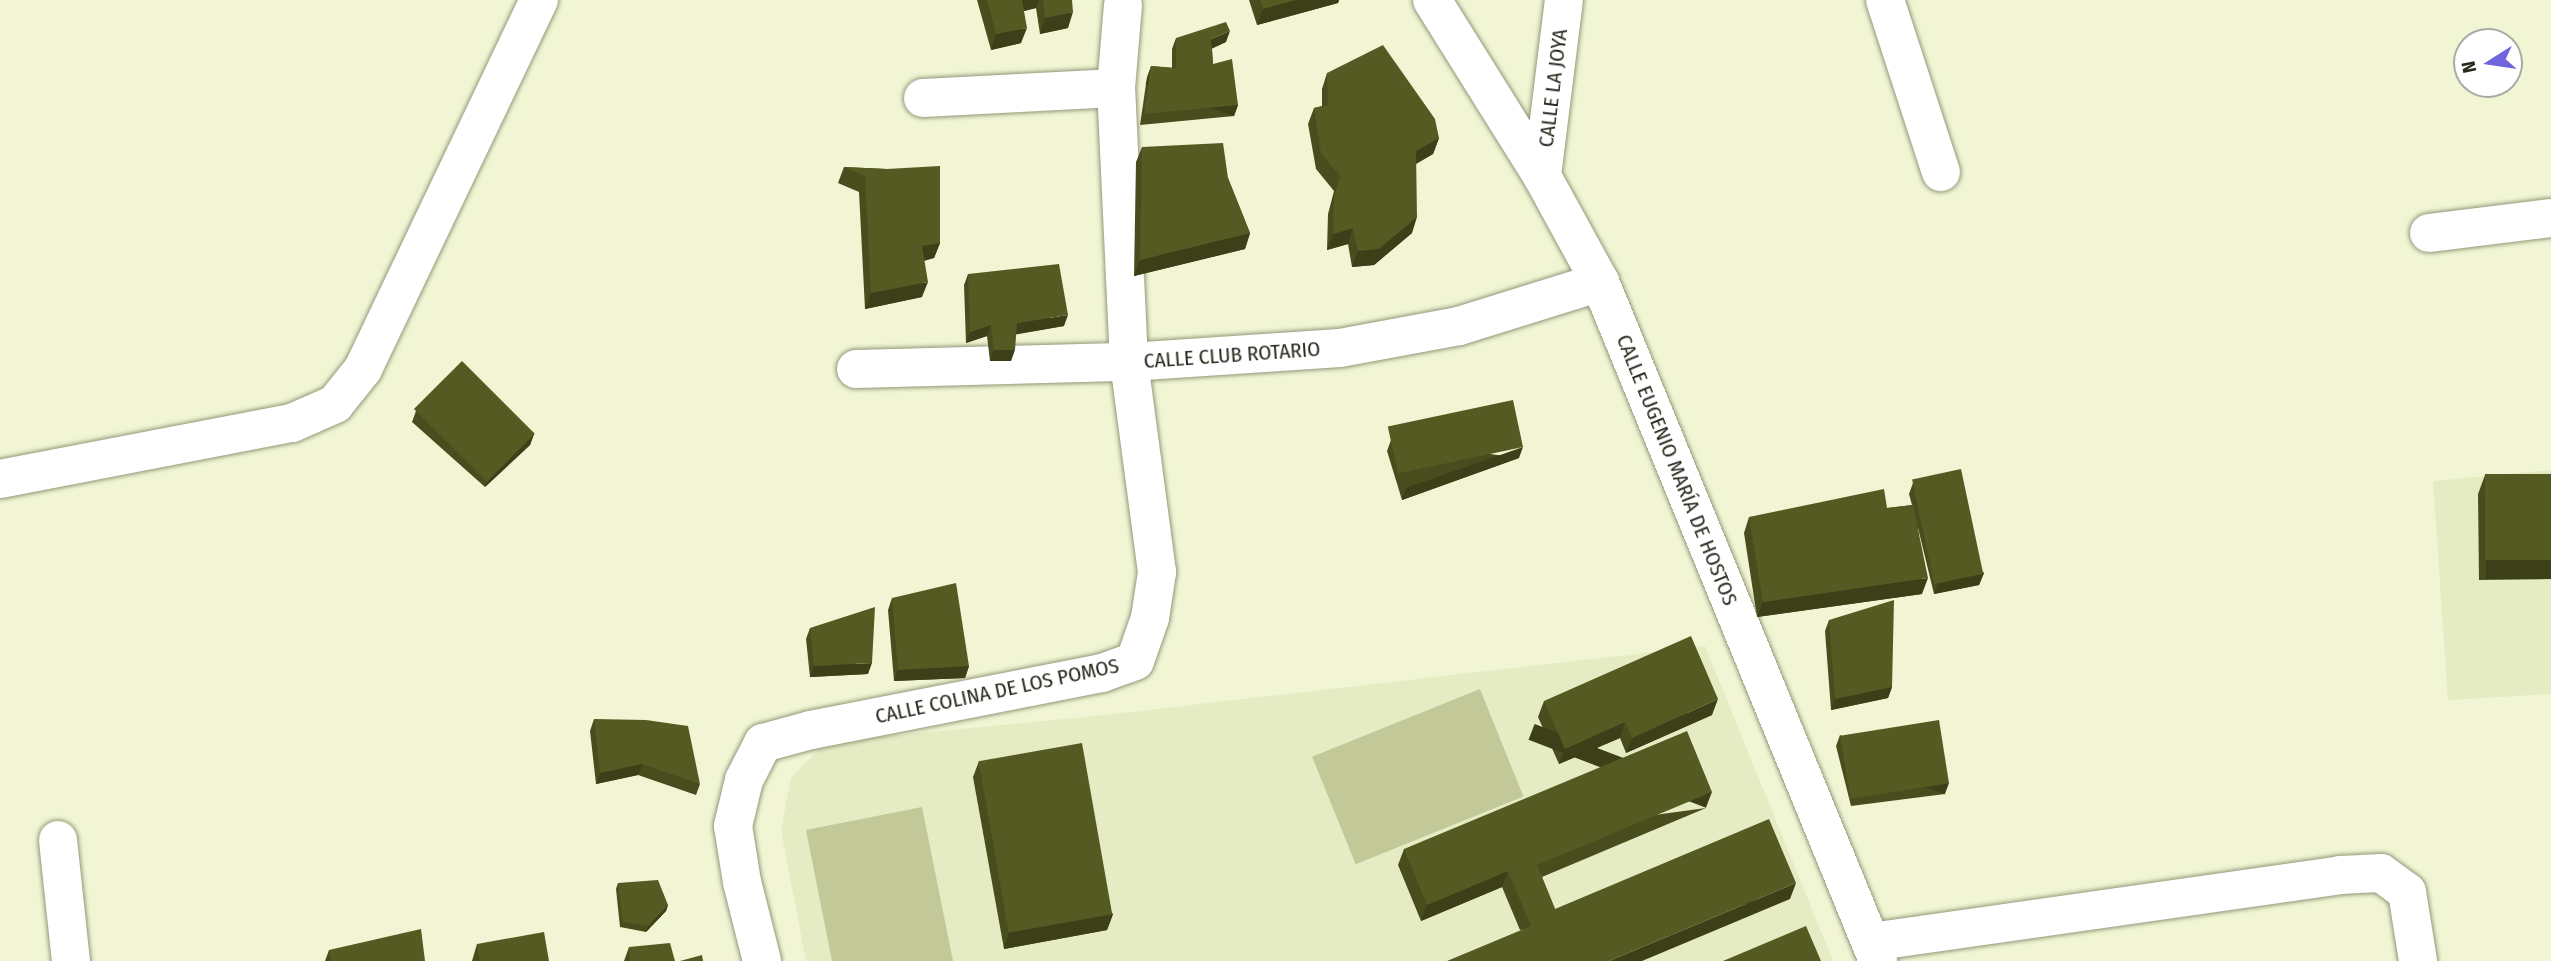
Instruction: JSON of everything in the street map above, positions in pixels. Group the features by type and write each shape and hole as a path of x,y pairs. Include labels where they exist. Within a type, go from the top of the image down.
{"street":[{"path":"0,479 292,423 335,404 363,369 539,0"},
{"name":"CALLE EUGENIO MARÍA DE HOSTOS","path":"1432,0 1542,176 1600,282 1875,951"},
{"name":"CALLE LA JOYA","path":"1542,176 1564,0"},
{"path":"1885,0 1941,172"},
{"name":"CALLE COLINA DE LOS POMOS","path":"762,961 742,882 733,826 744,780 764,743 811,730 1102,673 1135,661 1150,618 1157,572 1129,362 1116,88 1123,5"},
{"path":"922,98 1116,88"},
{"path":"2429,233 2551,218"},
{"name":"CALLE CLUB ROTARIO","path":"856,369 1129,362 1340,348 1459,326 1600,282"},
{"path":"58,840 71,961"},
{"path":"1875,951 2340,874 2381,873 2407,892 2418,961"}],"shaded area":[{"path":"2551,470 2551,694 2448,700 2433,481"},
{"path":"1705,646 1833,961 806,961 781,830 791,778 826,742 1086,717"},
{"path":"1480,689 1523,797 1356,864 1312,757"},
{"path":"922,807 953,961 832,961 806,830"}],"building":[{"path":"987,0 1022,0 1027,28 996,34"},
{"path":"1043,0 1072,0 1073,12 1045,18"},
{"path":"1260,0 1296,0 1263,9"},
{"path":"1226,22 1230,31 1211,39 1213,64 1232,59 1238,105 1144,114 1151,66 1176,68 1176,38"},
{"path":"1383,45 1435,119 1439,138 1416,151 1417,217 1379,249 1358,251 1353,228 1333,234 1334,198 1340,176 1321,153 1314,108 1328,105 1327,73"},
{"path":"1223,143 1228,178 1250,233 1140,260 1142,147"},
{"path":"940,166 940,243 922,246 928,282 871,293 865,176 844,167 887,169"},
{"path":"1059,264 1068,315 1017,323 1015,350 994,350 991,325 970,332 968,274"},
{"path":"462,361 535,434 487,482 414,409"},
{"path":"1513,400 1523,447 1398,474 1388,427"},
{"path":"1961,469 1983,574 1934,584 1912,479"},
{"path":"2485,474 2551,474 2551,560 2485,560"},
{"path":"1884,489 1887,508 1913,505 1928,578 1763,602 1749,517"},
{"path":"956,583 969,666 898,670 892,598"},
{"path":"1894,600 1892,687 1835,699 1829,620"},
{"path":"875,607 872,663 814,666 810,628"},
{"path":"1691,636 1718,699 1632,738 1625,722 1565,749 1544,701"},
{"path":"594,719 646,720 688,726 700,784 642,764 600,773"},
{"path":"1939,720 1949,783 1850,799 1840,736"},
{"path":"1687,731 1712,792 1537,865 1555,909 1769,819 1796,883 1609,961 1447,961 1531,926 1508,871 1427,905 1404,849"},
{"path":"1082,743 1112,914 1009,933 979,761"},
{"path":"658,880 668,905 648,926 623,922 618,883"},
{"path":"1806,926 1821,961 1723,961"},
{"path":"421,929 425,961 331,961 329,950"},
{"path":"544,932 549,961 480,961 477,944"},
{"path":"670,943 675,961 630,961 629,947"},
{"path":"702,955 703,961 680,961"}]}
